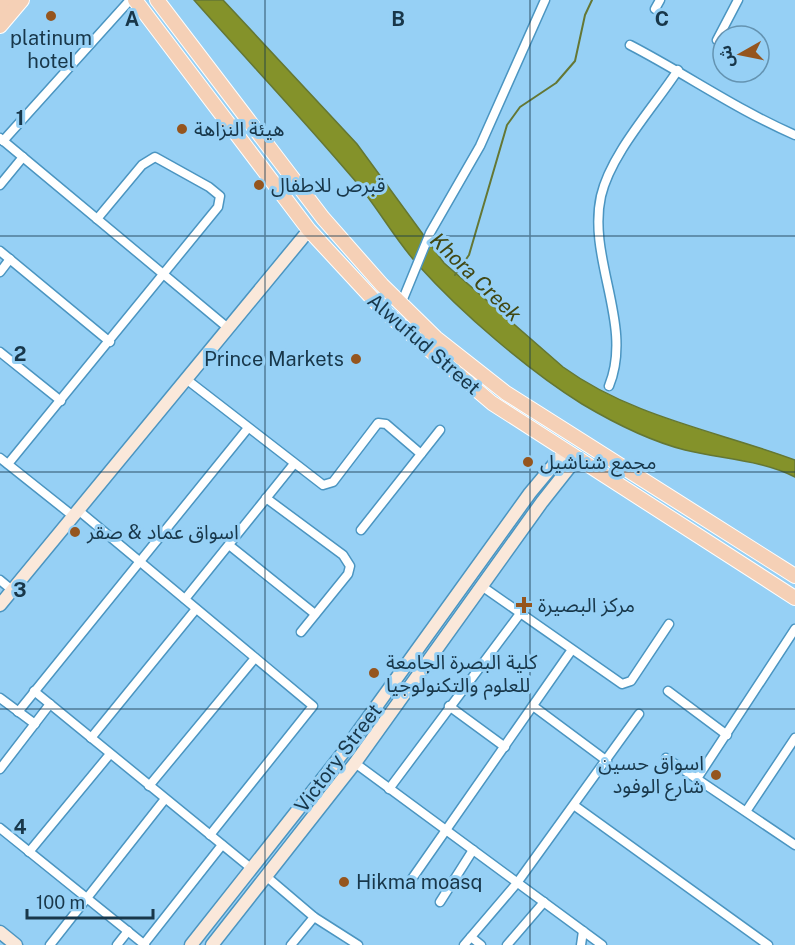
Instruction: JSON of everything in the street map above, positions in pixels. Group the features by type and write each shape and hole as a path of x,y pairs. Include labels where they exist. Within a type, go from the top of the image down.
{"main road":[{"path":"0,10 8,0"},
{"path":"0,26 21,0"},
{"name":"Alwufud Street","path":"135,0 309,230 360,287 434,357 492,403 570,455 696,532 795,598"},
{"name":"Alwufud Street","path":"157,0 323,218 401,304 436,338 506,393 795,576"}],"street":[{"path":"130,0 2,140 228,328"},
{"path":"401,304 430,233 480,146 545,0"},
{"path":"655,9 660,0"},
{"path":"725,24 738,0"},
{"path":"630,45 678,70 726,101 795,135"},
{"path":"609,386 615,370 617,344 599,232 602,195 616,161 678,70"},
{"path":"8,464 218,207 220,196 209,187 155,157 150,158 97,219"},
{"path":"0,185 23,158"},
{"path":"0,605 309,230"},
{"path":"0,251 110,342"},
{"path":"0,272 10,259"},
{"path":"0,352 61,401"},
{"path":"186,379 320,484 331,484 373,427 381,423 389,426 422,454"},
{"path":"18,712 248,428"},
{"path":"361,530 440,430"},
{"name":"Victory Street","path":"191,945 342,754 530,493 570,455"},
{"name":"Victory Street","path":"212,945 355,763 483,587 542,502 570,455"},
{"path":"0,458 139,561 313,706 210,835"},
{"path":"185,599 293,465"},
{"path":"530,493 542,502"},
{"path":"266,498 349,561 348,574 301,632"},
{"path":"229,545 315,614"},
{"path":"0,580 12,590"},
{"path":"483,587 571,651 615,681 625,684 633,678 669,624"},
{"path":"92,738 196,609"},
{"path":"389,789 519,615"},
{"path":"698,777 795,629"},
{"path":"409,883 571,651"},
{"path":"149,786 255,658"},
{"path":"34,691 252,869"},
{"path":"668,691 727,735"},
{"path":"0,698 35,724"},
{"path":"0,769 50,704"},
{"path":"449,706 505,747"},
{"path":"533,706 607,761"},
{"path":"464,945 517,883 575,806 639,714"},
{"path":"747,810 795,738"},
{"path":"29,852 110,754"},
{"path":"666,758 747,810 795,845"},
{"path":"355,763 602,945"},
{"path":"50,945 165,799"},
{"path":"575,806 768,945"},
{"path":"0,828 144,945 222,844"},
{"path":"440,902 473,850"},
{"path":"267,877 314,917 355,944"},
{"path":"507,945 544,902"},
{"path":"291,945 314,917"},
{"path":"117,945 128,931"},
{"path":"581,945 583,931"},
{"path":"0,932 16,945"},
{"path":"471,937 481,945"}],"shaded area":[{"name":"Khora Creek","path":"194,0 223,0 357,144 444,263 563,367 617,399 646,411 795,460 795,477 782,471 741,460 685,450 619,425 562,391 518,358 455,303 419,266 351,176"}],"waterway":[{"path":"455,275 469,255 507,125 520,107 556,83 575,61 585,15 592,0"}],"place":[{"name":"platinum hotel","path":"51,16"},
{"name":"هيئة النزاهة","path":"182,129"},
{"name":"قبرص للاطفال","path":"259,185"},
{"name":"Prince Markets","path":"356,359"},
{"name":"مجمع شناشيل","path":"528,462"},
{"name":"اسواق عماد & صقر","path":"75,532"},
{"name":"مركز البصيرة","path":"524,605"},
{"name":"كلية البصرة الجامعة للعلوم والتكنولوجيا","path":"374,673"},
{"name":"اسواق حسين شارع الوفود","path":"716,775"},
{"name":"Hikma moasq","path":"344,882"}]}
